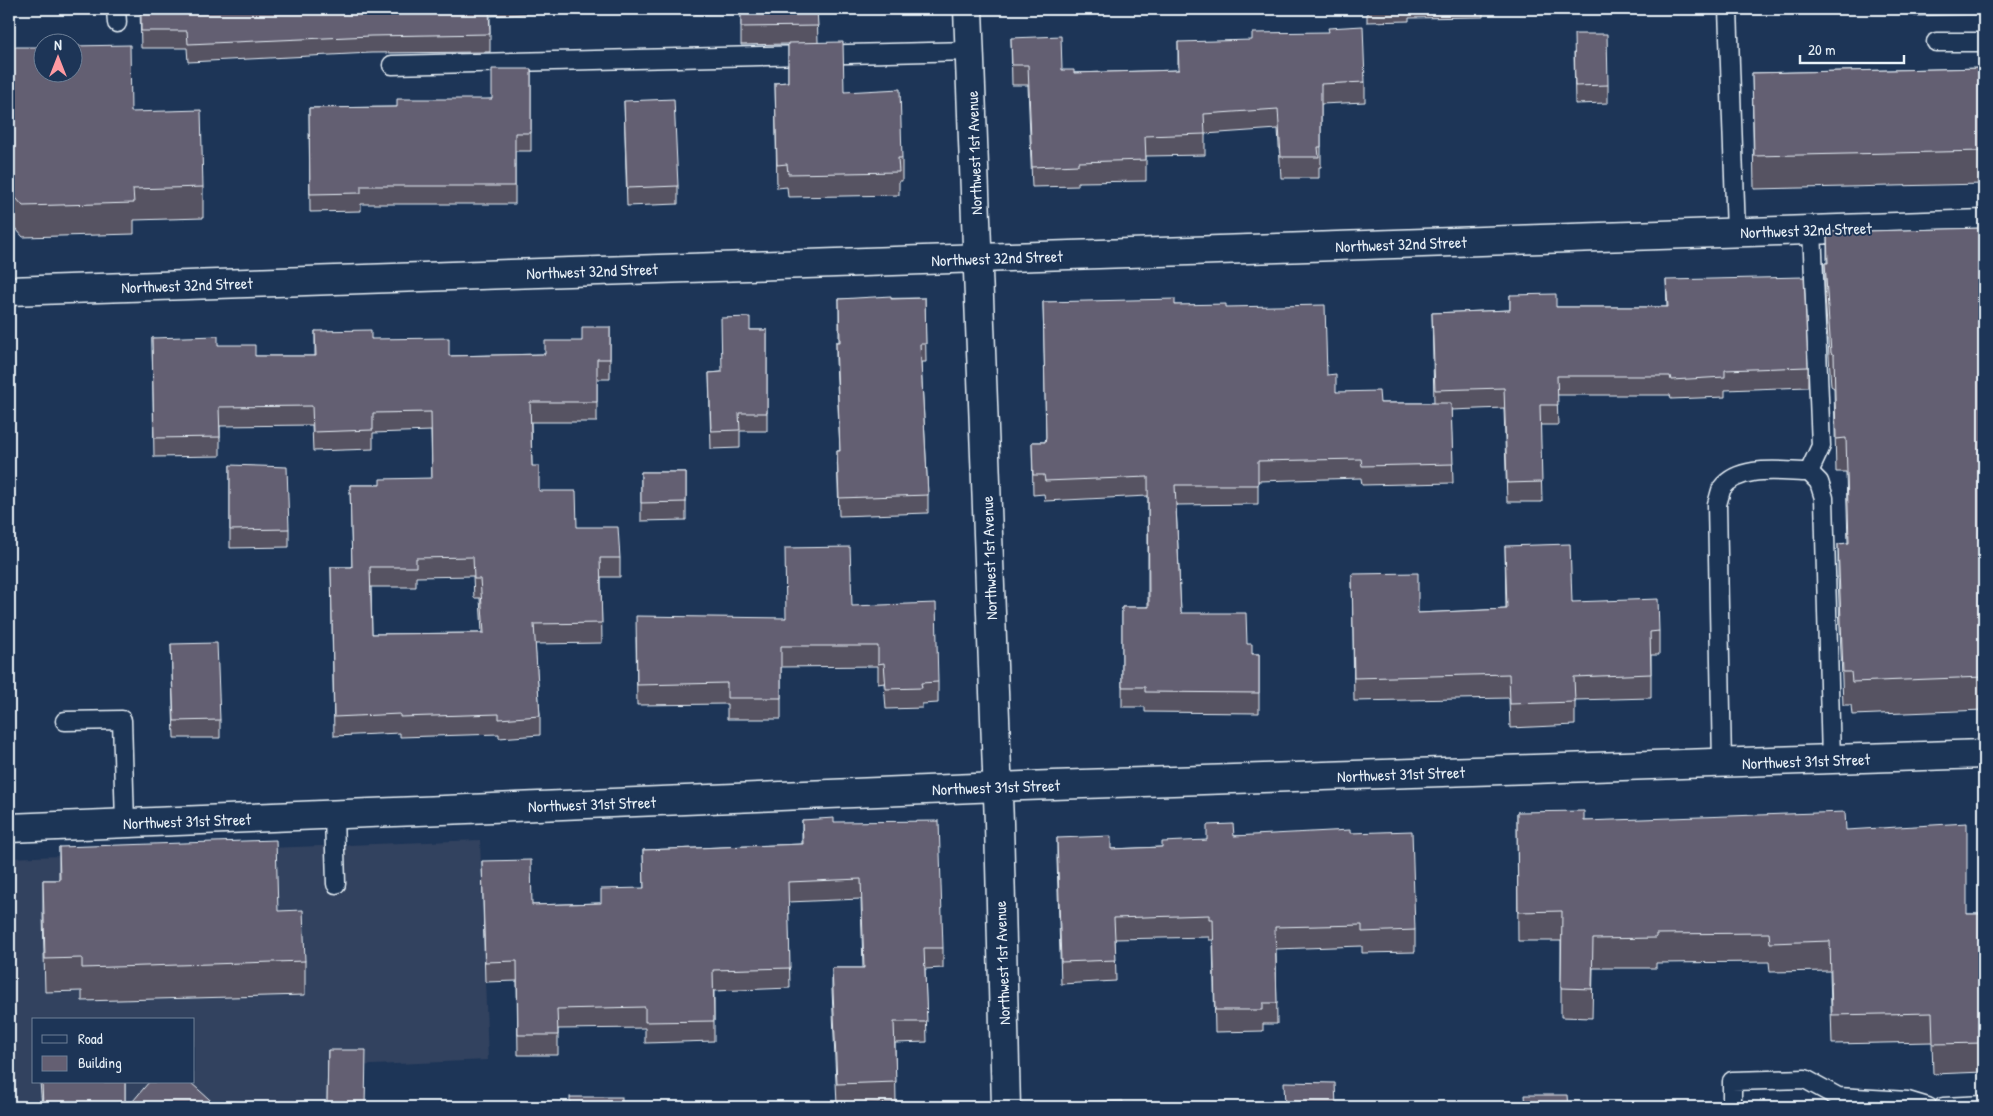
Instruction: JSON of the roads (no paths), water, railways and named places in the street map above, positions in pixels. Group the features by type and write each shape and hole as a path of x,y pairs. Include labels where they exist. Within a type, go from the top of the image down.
{"street":[{"name":"Northwest 1st Avenue","path":"968,9 997,787 1006,1107"},
{"name":"Northwest 32nd Street","path":"9,291 1984,224"},
{"name":"Northwest 31st Street","path":"9,828 997,787 1984,754"}],"lane":[{"path":"1728,9 1736,232"},
{"path":"1936,42 1984,42"},
{"path":"392,65 970,51"},
{"path":"1809,472 1821,446 1812,229"},
{"path":"1722,764 1717,504 1722,489 1734,479 1747,473 1809,472 1820,482 1824,498 1831,760"},
{"path":"65,721 122,720 125,823"},
{"path":"334,815 336,884"},
{"path":"1732,1107 1732,1081 1805,1079 1838,1097 1908,1101 1928,1107"},
{"path":"1943,1107 1984,1105"}]}
